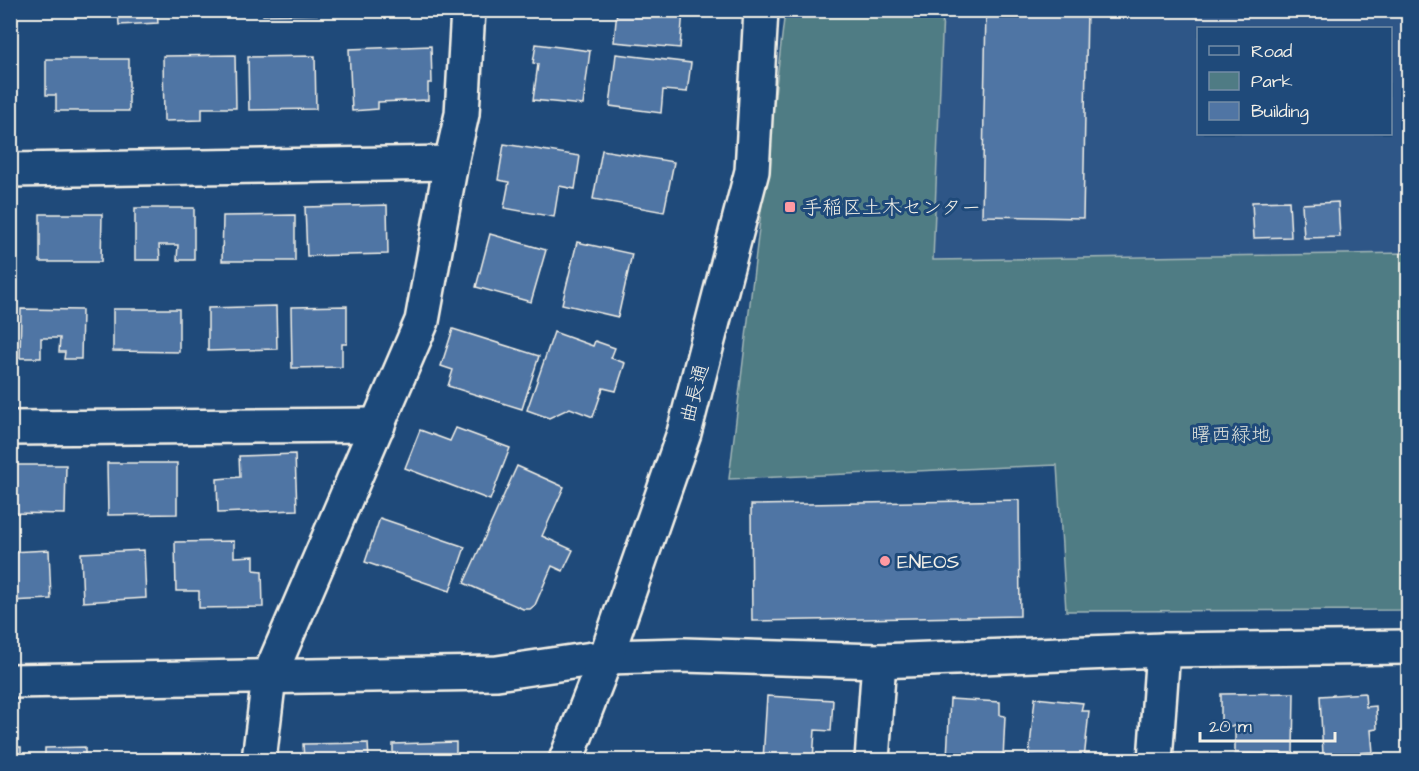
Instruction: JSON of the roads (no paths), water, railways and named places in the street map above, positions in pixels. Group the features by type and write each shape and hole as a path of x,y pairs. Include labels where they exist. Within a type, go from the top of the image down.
{"street":[{"path":"259,760 269,677 422,321 462,114 468,10"},
{"name":"曲長通","path":"566,760 606,657 684,433 752,171 761,10"},
{"path":"10,170 451,163"},
{"path":"10,428 378,425"},
{"path":"10,681 497,673 606,657 684,655 879,661 1163,650 1408,647"},
{"path":"1155,760 1163,650"},
{"path":"872,760 879,661"}],"place":[{"name":"手稲区土木センター","path":"790,207"},
{"name":"ENEOS","path":"885,561"}],"park label":[{"name":"曙西緑地","path":"1231,434"}]}
